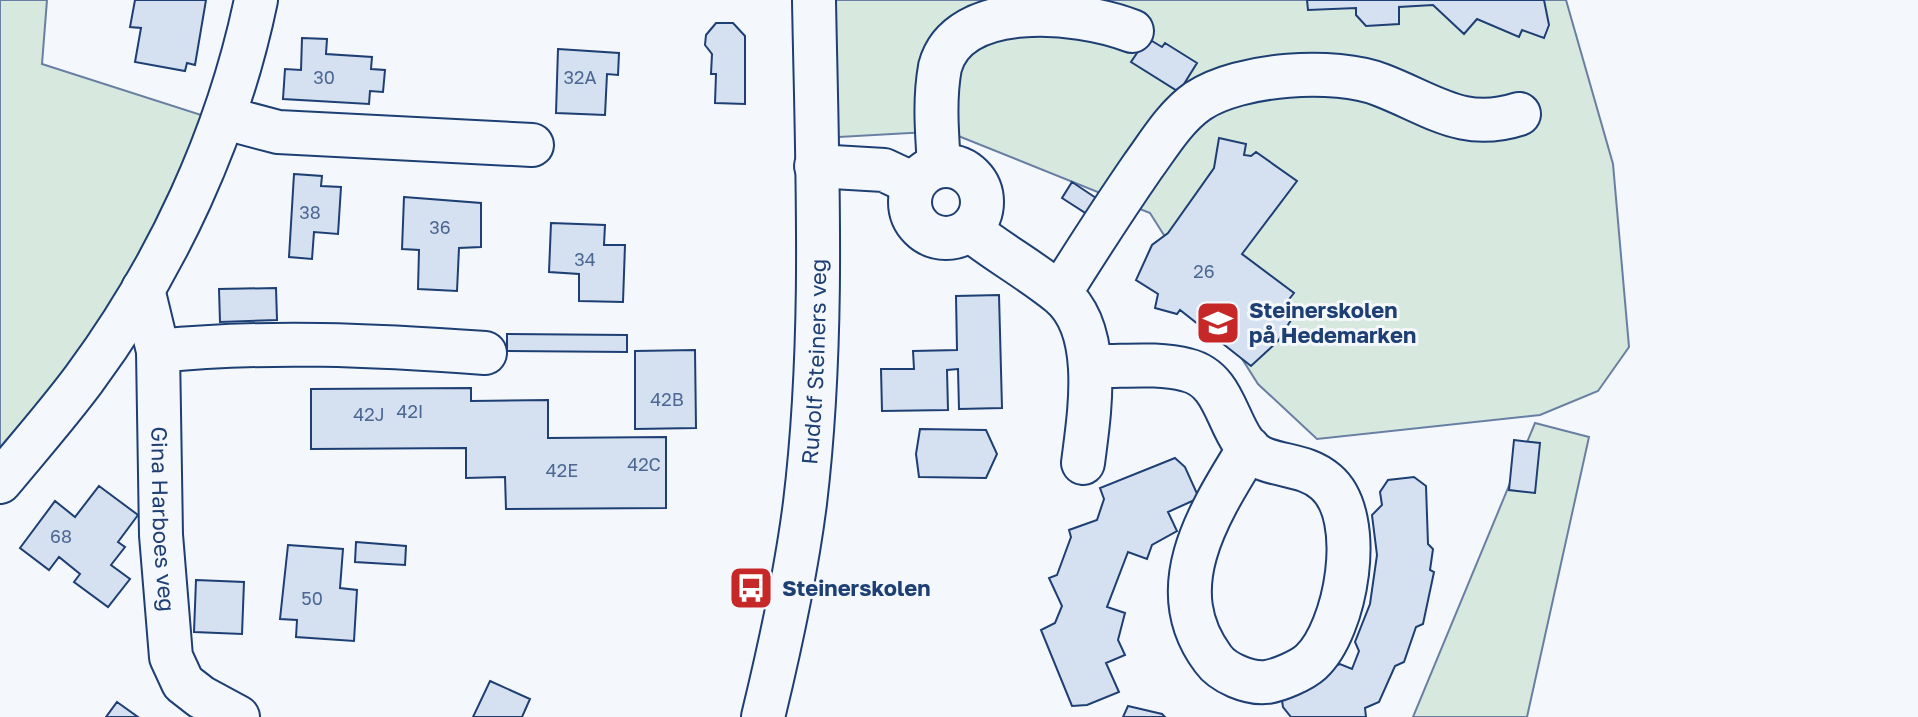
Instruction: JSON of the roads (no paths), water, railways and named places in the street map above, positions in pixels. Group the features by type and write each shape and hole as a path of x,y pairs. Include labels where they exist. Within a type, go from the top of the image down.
{"street":[{"path":"0,482 84,380 143,289 225,118 256,0"},
{"name":"Rudolf Steiners veg","path":"763,717 805,504 814,375 814,0"},
{"path":"816,166 927,175 955,167 969,174 979,186 983,202 979,217 970,230 943,239 918,225 910,198 927,175 940,65 955,33 977,15 1012,9 1053,8 1092,16 1132,31"},
{"path":"1060,293 1168,132 1199,101 1241,85 1297,74 1339,75 1378,84 1470,122 1496,121 1519,114"},
{"path":"225,118 278,132 532,145"},
{"path":"970,230 1060,293 1079,319 1090,366 1090,408 1083,463"},
{"name":"Gina Harboes veg","path":"143,289 158,351 161,535 171,657 183,683 201,697 238,717"},
{"path":"158,351 233,344 353,344 485,353"},
{"path":"1090,366 1189,370 1206,379 1220,393 1249,448 1261,458 1304,469 1327,482 1339,499 1349,530 1351,561 1336,618 1312,662 1267,682 1244,680 1217,665 1202,644 1190,617 1187,585 1207,524 1249,448"}],"place":[{"name":"Steinerskolen på Hedemarken","path":"1218,323"},
{"name":"Steinerskolen","path":"751,588"}]}
